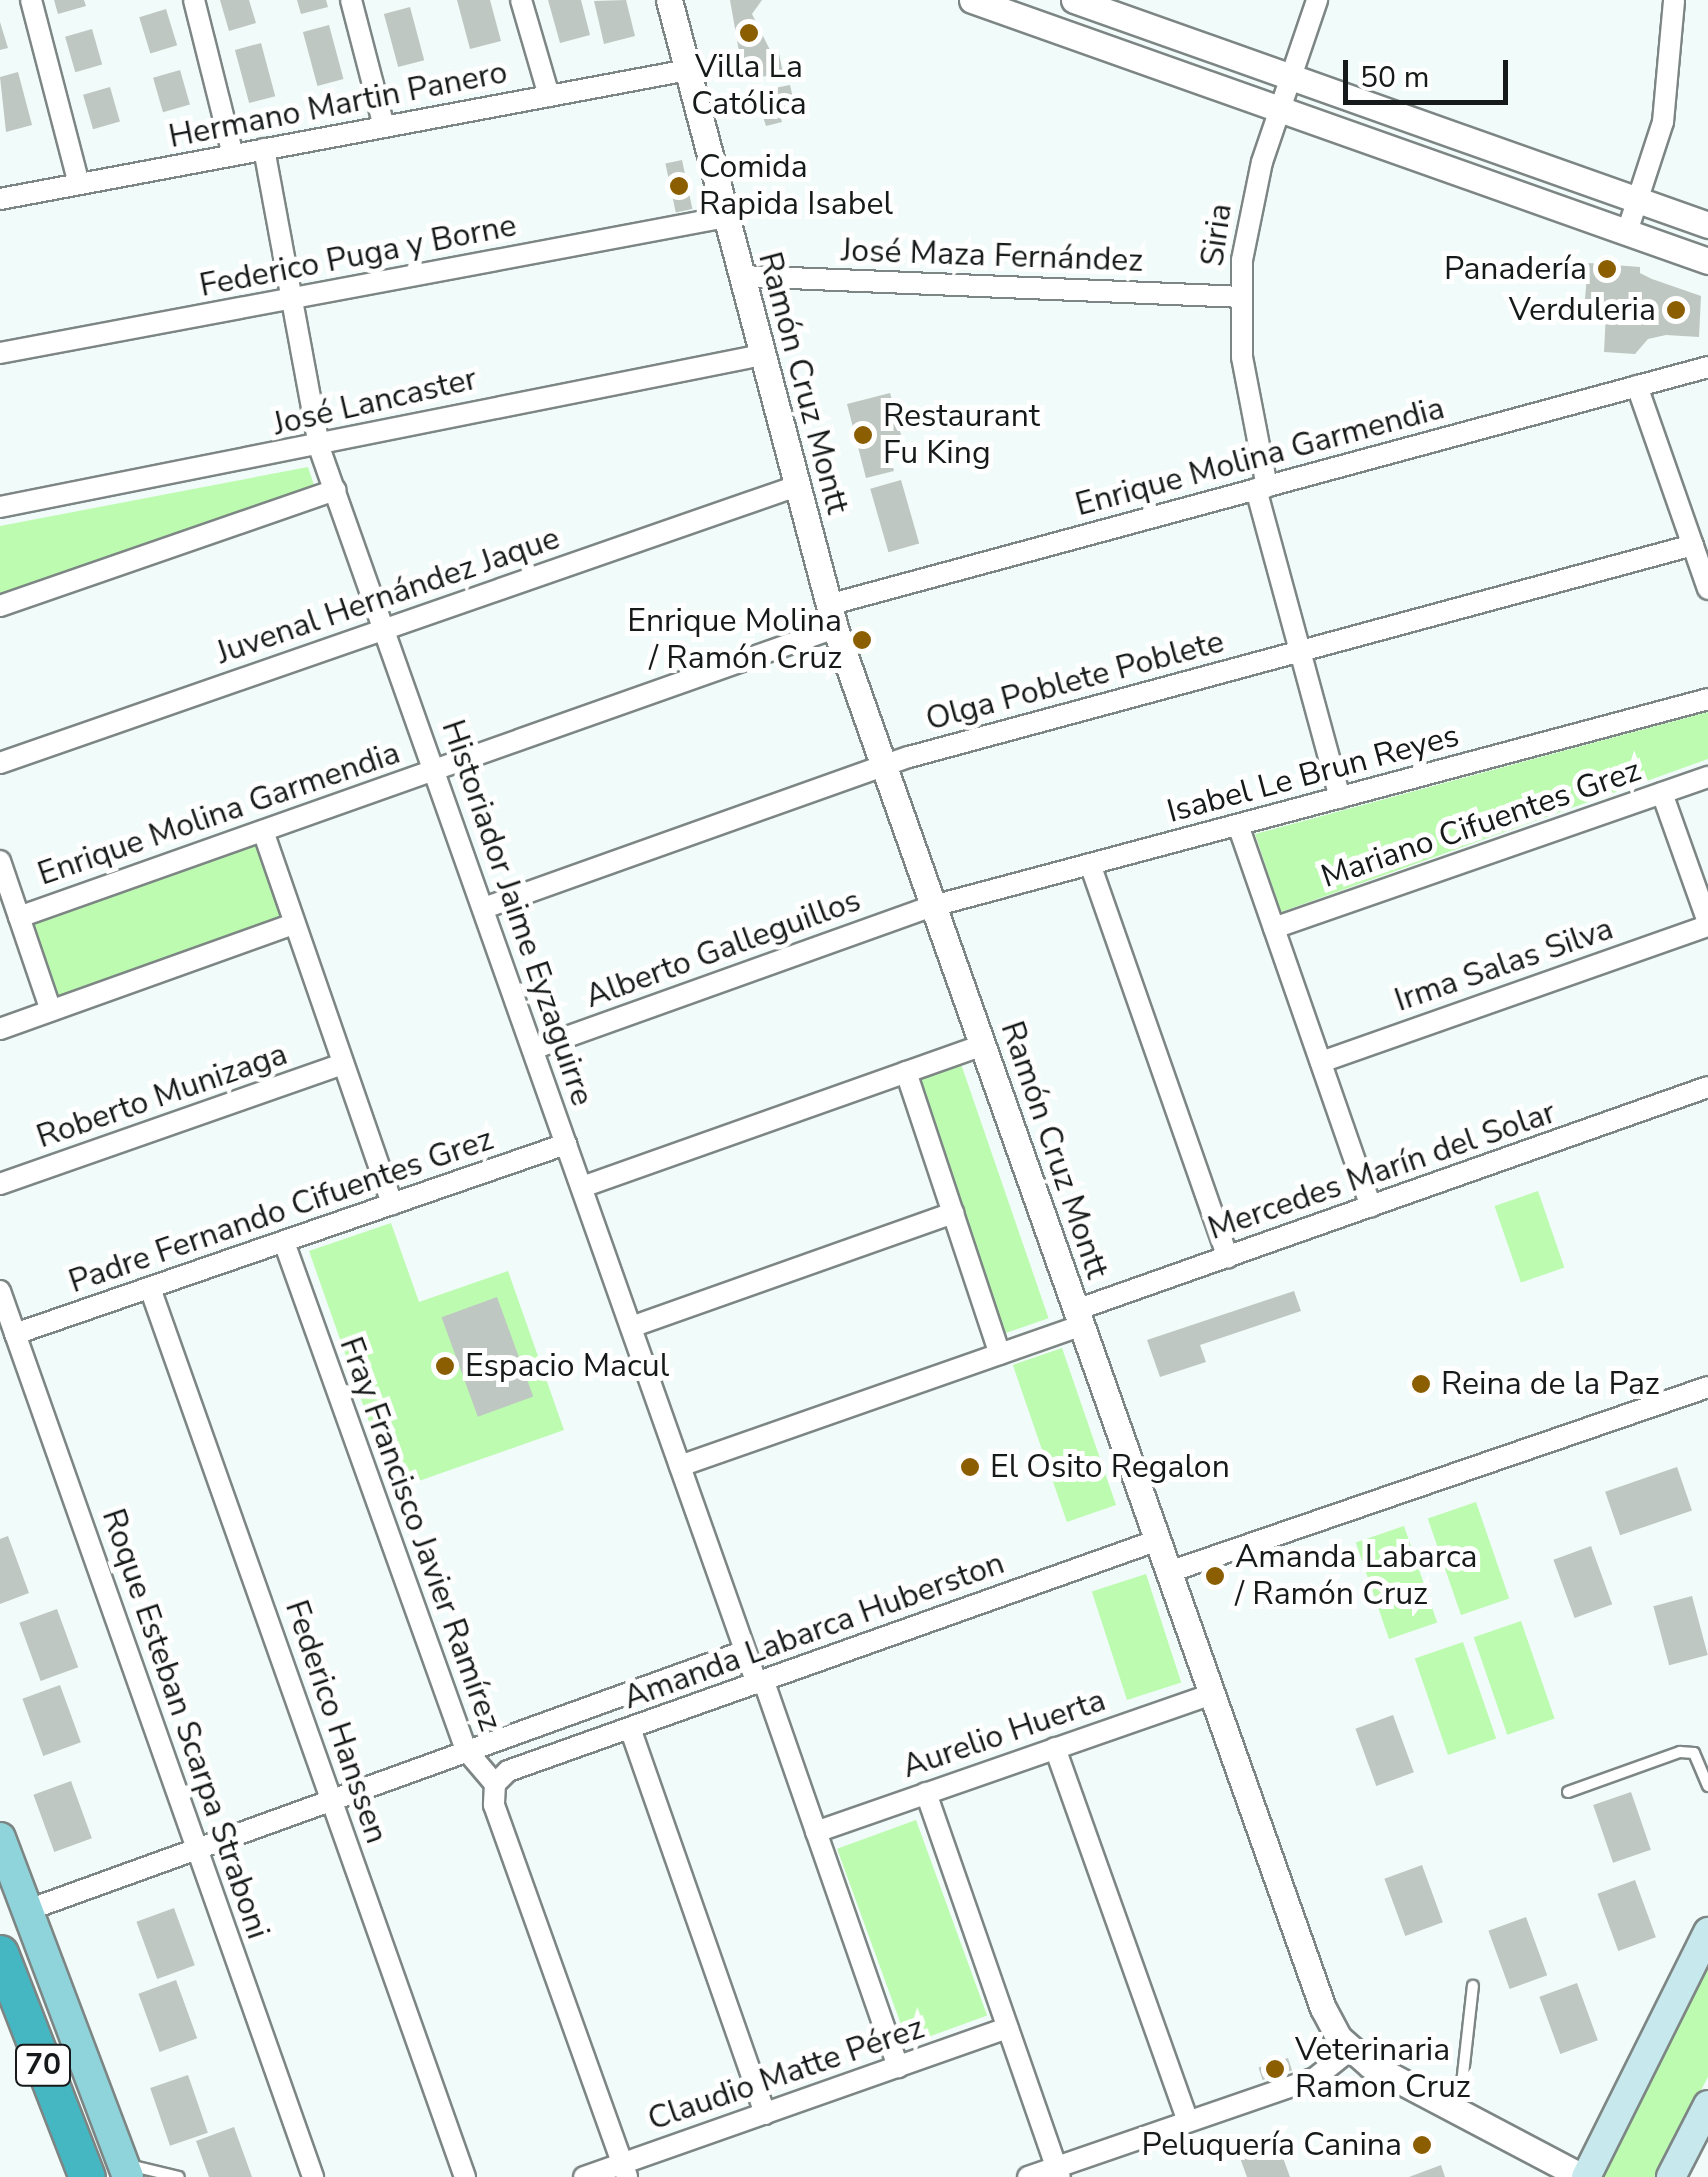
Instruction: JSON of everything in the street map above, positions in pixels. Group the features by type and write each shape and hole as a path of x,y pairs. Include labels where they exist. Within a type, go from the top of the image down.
{"highway":[{"name":"70","path":"0,1953 87,2177"}],"main road":[{"path":"0,1838 126,2170"},
{"path":"1584,2177 1708,1932"},
{"path":"1671,2177 1708,2106"}],"street":[{"path":"31,0 79,184"},
{"path":"194,0 233,155"},
{"path":"352,0 384,127"},
{"path":"520,0 549,96"},
{"name":"Ramón Cruz Montt","path":"670,0 831,617 1323,2008 1350,2050 1584,2177"},
{"path":"972,0 1708,261"},
{"name":"Siria","path":"1317,0 1254,188 1240,297 1245,387 1261,488 1340,798"},
{"path":"1627,232 1670,88 1674,0"},
{"path":"1084,40 1087,2 1708,225"},
{"name":"Hermano Martin Panero","path":"0,199 688,70"},
{"name":"Historiador Jaime Eyzaguirre","path":"264,149 319,447 745,1650 816,1832 898,2067"},
{"name":"Federico Puga y Borne","path":"0,354 726,217"},
{"name":"José Maza Fernández","path":"742,276 1240,297"},
{"name":"José Lancaster","path":"0,507 319,447 342,434 762,354"},
{"name":"Enrique Molina Garmendia","path":"19,917 435,770 831,617 1261,488 1708,367"},
{"path":"1638,386 1708,589"},
{"name":"Juvenal Hernández Jaque","path":"0,763 797,486"},
{"path":"0,606 335,490"},
{"name":"Olga Poblete Poblete","path":"484,908 884,768 1693,545"},
{"name":"Isabel Le Brun Reyes","path":"934,906 1708,699"},
{"name":"Mariano Cifuentes Grez","path":"1274,928 1708,777"},
{"path":"1662,793 1708,924"},
{"path":"1238,826 1372,1206"},
{"path":"263,831 392,1204"},
{"path":"0,862 51,1011"},
{"path":"1090,864 1228,1257"},
{"name":"Alberto Galleguillos","path":"533,1048 934,906"},
{"path":"0,1029 294,924"},
{"name":"Irma Salas Silva","path":"1321,1062 1708,924"},
{"path":"582,1188 982,1045"},
{"name":"Roberto Munizaga","path":"0,1184 343,1064"},
{"path":"906,1072 1000,1354"},
{"name":"Mercedes Marín del Solar","path":"680,1466 1000,1354 1228,1257 1708,1087"},
{"name":"Padre Fernando Cifuentes Grez","path":"16,1334 566,1144"},
{"path":"631,1327 953,1212"},
{"name":"Fray Francisco Javier Ramírez","path":"284,1242 466,1750 494,1784 494,1805 624,2170"},
{"name":"Federico Hanssen","path":"150,1288 465,2177"},
{"name":"Roque Esteban Scarpa Straboni","path":"0,1291 313,2177"},
{"path":"1169,1572 1708,1387"},
{"name":"Amanda Labarca Huberston","path":"494,1784 508,1771 1158,1540"},
{"name":"Amanda Labarca Huberston","path":"28,1910 745,1650"},
{"name":"Aurelio Huerta","path":"816,1832 1212,1694"},
{"path":"630,1728 765,2114"},
{"path":"1056,1748 1188,2121"},
{"path":"926,1794 1058,2172"},
{"name":"Claudio Matte Pérez","path":"584,2177 624,2170 765,2114 1008,2028"},
{"path":"1028,2177 1058,2172 1188,2121 1315,2078 1350,2050"}],"lane":[{"path":"1568,1792 1680,1752 1694,1753 1708,1786"},
{"path":"1460,2111 1473,1986"},
{"path":"126,2170 179,2177"}],"green space":[{"path":"308,467 314,485 0,595 0,526"},
{"path":"1708,712 1708,759 1281,912 1255,834"},
{"path":"258,837 286,922 52,997 25,913"},
{"path":"961,1064 1049,1318 1002,1334 915,1080"},
{"path":"1538,1191 1564,1268 1521,1283 1495,1206"},
{"name":"Espacio Macul","path":"391,1223 419,1302 508,1271 564,1430 393,1490 309,1251"},
{"path":"1062,1348 1116,1505 1067,1522 1013,1365"},
{"path":"1476,1502 1509,1598 1461,1615 1428,1519"},
{"path":"1404,1526 1437,1622 1389,1639 1356,1543"},
{"path":"1146,1574 1181,1682 1127,1700 1092,1592"},
{"path":"1521,1621 1555,1718 1507,1735 1474,1637"},
{"path":"1463,1642 1496,1738 1448,1755 1415,1659"},
{"path":"916,1820 987,2015 908,2044 837,1849"},
{"path":"1708,1954 1708,2077 1655,2177 1597,2177"}],"building":[{"path":"54,0 84,0 86,6 58,14"},
{"path":"220,0 249,0 256,23 229,31"},
{"path":"297,0 326,0 328,7 301,14"},
{"path":"457,0 490,0 501,41 470,49"},
{"path":"548,0 581,0 590,35 560,43"},
{"path":"626,0 635,36 604,44 594,1"},
{"name":"Villa La Católica","path":"730,0 762,0 752,14 770,50 778,49 783,73 744,80"},
{"path":"410,7 424,60 398,67 384,14"},
{"path":"166,9 177,45 150,54 139,17"},
{"path":"0,22 8,48 0,50"},
{"path":"329,25 343,79 317,86 303,32"},
{"path":"92,29 102,65 75,72 65,37"},
{"path":"261,43 275,96 249,103 235,50"},
{"path":"180,70 190,105 163,112 153,78"},
{"path":"18,72 32,125 6,132 0,77"},
{"path":"790,85 795,107 779,111 782,122 766,126 755,92"},
{"path":"110,87 120,122 93,129 83,95"},
{"name":"Comida Rapida Isabel","path":"682,160 692,209 676,212 665,164"},
{"path":"1588,263 1640,267 1640,273 1652,279 1701,296 1699,337 1666,335 1648,339 1635,354 1604,352 1606,312 1584,311"},
{"path":"890,393 901,435 886,439 894,471 866,478 847,404"},
{"path":"901,480 919,543 888,552 870,489"},
{"path":"1294,1291 1301,1311 1200,1345 1206,1362 1160,1377 1147,1340"},
{"path":"497,1297 533,1397 478,1417 442,1317"},
{"path":"1677,1467 1692,1510 1620,1535 1605,1492"},
{"path":"8,1536 29,1593 0,1604 0,1539"},
{"path":"1591,1546 1612,1604 1575,1618 1553,1560"},
{"path":"1692,1596 1708,1655 1669,1665 1653,1606"},
{"path":"57,1609 78,1667 41,1681 19,1623"},
{"path":"60,1685 81,1742 43,1756 22,1699"},
{"path":"1393,1715 1414,1772 1376,1786 1355,1729"},
{"path":"71,1781 92,1838 54,1852 33,1795"},
{"path":"1631,1792 1651,1850 1613,1863 1593,1805"},
{"path":"1422,1865 1443,1922 1405,1936 1384,1879"},
{"path":"1635,1880 1656,1937 1618,1951 1597,1894"},
{"path":"174,1908 195,1965 157,1979 136,1922"},
{"path":"1526,1917 1547,1975 1510,1989 1488,1931"},
{"path":"176,1980 197,2038 160,2052 138,1994"},
{"path":"1577,1983 1598,2040 1560,2054 1539,1997"},
{"name":"Veterinaria Ramon Cruz","path":"1288,2058 1292,2070 1263,2080 1259,2068"},
{"path":"188,2075 208,2133 170,2146 150,2088"},
{"path":"234,2127 252,2177 209,2177 196,2141"},
{"path":"1278,2144 1290,2177 1247,2177 1240,2158"},
{"path":"1441,2165 1445,2177 1409,2177"}],"place":[{"name":"Villa La Católica","path":"749,33"},
{"name":"Comida Rapida Isabel","path":"679,186"},
{"name":"Panadería","path":"1607,269"},
{"name":"Verduleria","path":"1676,310"},
{"name":"Restaurant Fu King","path":"863,435"},
{"name":"Enrique Molina / Ramón Cruz","path":"862,640"},
{"name":"Espacio Macul","path":"445,1366"},
{"name":"Reina de la Paz","path":"1421,1384"},
{"name":"El Osito Regalon","path":"970,1467"},
{"name":"Amanda Labarca / Ramón Cruz","path":"1215,1576"},
{"name":"Veterinaria Ramon Cruz","path":"1275,2069"},
{"name":"Peluquería Canina","path":"1422,2145"}]}
